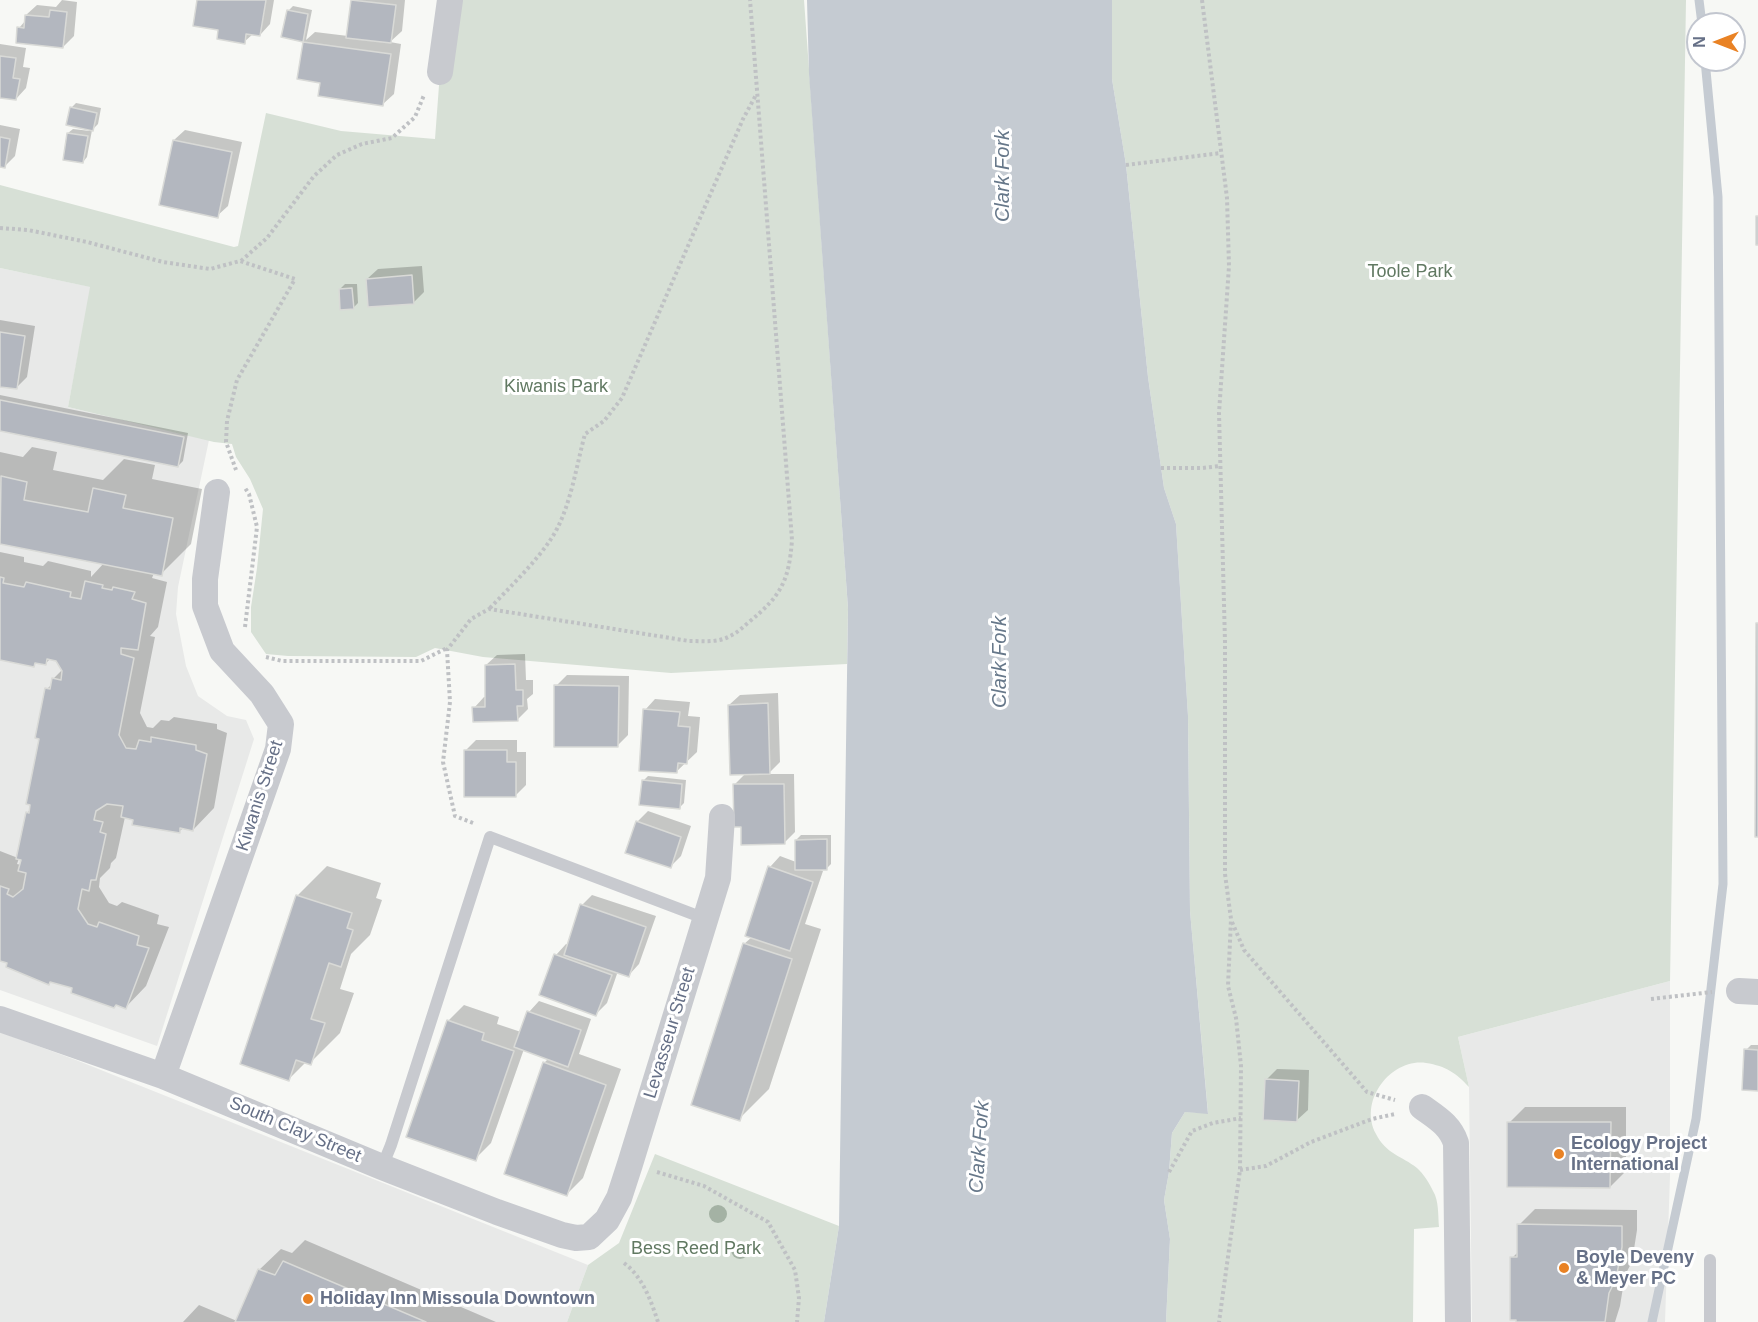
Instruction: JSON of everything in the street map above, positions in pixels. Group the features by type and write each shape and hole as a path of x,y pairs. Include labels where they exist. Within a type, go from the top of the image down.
{"street":[{"path":"441,66 450,0"},
{"name":"Kiwanis Street","path":"163,1076 278,749 281,724 262,694 222,651 205,606 205,579 217,492"},
{"name":"Levasseur Street","path":"590,1237 607,1220 619,1198 718,878 722,818"},
{"name":"South Clay Street","path":"0,1019 163,1076 497,1212 562,1235 576,1238 590,1237"},
{"path":"1422,1107 1444,1122 1452,1132 1456,1143 1458,1322"}],"lane":[{"path":"382,1167 490,837 706,919"},
{"path":"1710,1260 1710,1322"}],"path":[{"path":"489,609 689,641 713,641 731,636 761,612 782,588 790,563 792,540 750,0"},
{"path":"1202,0 1227,198 1229,266 1219,413 1225,642 1225,874 1231,919 1228,986 1236,1018 1241,1066 1240,1170 1219,1322"},
{"path":"0,228 28,230 87,242 163,262 210,269 240,261 267,238 314,176 337,155 362,144 392,138 415,117 432,77 441,66"},
{"path":"474,823 455,816 443,762 450,702 447,650 471,619 489,609 551,539 567,499 585,434 604,421 622,398 743,119 757,94"},
{"path":"1126,165 1221,153"},
{"path":"238,475 226,442 227,421 237,380 295,279 240,261"},
{"path":"1161,468 1220,466"},
{"path":"244,484 249,494 257,526 244,625 247,636"},
{"path":"260,656 282,661 421,661 450,646"},
{"path":"1231,919 1244,950 1367,1092 1422,1107"},
{"path":"1652,999 1739,991"},
{"path":"1240,1170 1266,1166 1302,1146 1372,1119 1422,1107"},
{"path":"1169,1172 1192,1131 1213,1123 1241,1118"},
{"path":"652,1171 704,1186 768,1222 795,1270 799,1298 797,1322"},
{"path":"624,1263 631,1268 648,1292 658,1322"}],"shaded area":[{"path":"0,268 91,287 68,407 209,440 178,587 176,614 186,666 198,696 227,716 246,720 254,739 157,1046 0,990"},
{"path":"1670,981 1670,1176 1665,1322 1472,1322 1469,1087 1458,1037"},
{"path":"0,1032 76,1060 588,1265 567,1322 0,1322"}],"green space":[{"name":"Kiwanis Park","path":"450,0 804,0 848,608 847,664 671,673 483,657 435,648 416,657 266,654 251,632 251,607 263,509 250,479 236,457 232,444 214,442 68,407 90,287 0,268 0,185 234,247 238,246 266,113 341,131 435,139 440,72"},
{"name":"Toole Park","path":"1112,0 1686,0 1670,981 1458,1037 1469,1087 1450,1071 1426,1063 1413,1063 1401,1067 1381,1084 1371,1108 1376,1134 1389,1150 1422,1173 1432,1188 1437,1203 1439,1227 1414,1229 1413,1322 1166,1322 1170,1239 1164,1200 1172,1133 1185,1112 1208,1113 1190,911 1188,716 1176,524 1164,488 1148,377 1126,165 1112,79"},
{"name":"Bess Reed Park","path":"655,1154 839,1226 824,1322 567,1322 588,1265 619,1243"}],"water":[{"name":"Clark Fork","path":"807,0 1112,0 1112,79 1126,165 1148,377 1164,488 1176,524 1188,716 1190,911 1208,1114 1185,1112 1172,1133 1164,1200 1170,1239 1166,1322 824,1322 839,1226 848,608 809,74"}],"building":[{"path":"197,0 266,0 260,36 246,34 245,44 217,39 218,30 193,26"},
{"path":"351,0 396,5 391,43 346,38"},
{"path":"50,10 67,12 63,48 16,43 17,27 24,28 25,15 49,17"},
{"path":"287,10 308,14 303,42 281,37"},
{"path":"303,42 391,54 383,106 318,96 320,83 297,79"},
{"path":"0,56 16,58 13,78 20,79 16,100 0,98"},
{"path":"70,107 97,113 93,131 66,125"},
{"path":"67,133 88,136 83,163 63,160"},
{"path":"0,137 10,139 5,168 0,167"},
{"path":"173,140 232,152 218,218 159,205"},
{"path":"1756,216 1758,216 1758,245 1756,245"},
{"path":"412,275 414,304 368,307 366,279"},
{"path":"352,288 354,309 340,310 339,289"},
{"path":"0,332 25,336 17,389 0,387"},
{"path":"0,400 184,437 178,467 0,431"},
{"path":"1,476 27,482 24,500 88,512 93,488 126,495 123,508 173,518 162,576 0,544"},
{"path":"0,577 4,578 3,583 24,587 26,582 71,592 70,597 81,599 85,581 103,585 102,588 112,590 113,587 135,592 132,599 146,603 138,650 121,648 121,654 134,658 119,735 126,748 136,749 139,740 151,742 151,737 196,745 196,750 207,754 193,831 180,828 180,833 132,825 133,820 121,817 123,806 107,804 96,811 94,820 103,822 100,832 106,834 96,880 91,880 89,891 82,889 78,909 88,924 97,927 99,922 139,936 137,945 149,948 126,1009 116,1005 114,1008 71,993 72,988 50,982 49,985 6,967 7,963 0,961 0,886 9,889 7,894 13,897 23,889 26,873 18,871 21,860 16,859 26,812 29,813 30,805 26,804 39,739 35,738 45,688 50,689 52,678 61,680 62,671 56,661 47,659 46,665 35,663 34,667 0,660"},
{"path":"1756,623 1758,623 1758,837 1755,837"},
{"path":"515,664 516,690 523,690 523,706 517,706 518,721 473,722 472,707 485,707 485,665"},
{"path":"554,685 619,686 618,747 554,747"},
{"path":"768,703 770,774 730,775 728,705"},
{"path":"643,709 680,712 678,726 690,727 687,764 678,763 677,773 639,771"},
{"path":"464,750 507,750 507,762 516,762 516,797 464,797"},
{"path":"642,780 682,784 680,809 639,805"},
{"path":"733,784 784,784 785,844 741,845 741,827 734,827"},
{"path":"636,821 681,837 671,868 625,853"},
{"path":"827,839 827,870 795,870 795,840"},
{"path":"768,866 813,882 790,951 745,936"},
{"path":"296,895 352,913 347,928 353,930 341,967 329,963 311,1019 325,1023 311,1065 296,1060 289,1081 240,1064"},
{"path":"580,904 646,927 629,977 564,955"},
{"path":"743,943 792,959 740,1121 691,1105"},
{"path":"554,954 612,975 596,1016 539,995"},
{"path":"527,1011 581,1030 568,1067 514,1047"},
{"path":"447,1020 484,1033 482,1040 514,1051 476,1161 406,1137"},
{"path":"1744,1049 1758,1050 1758,1091 1742,1090"},
{"path":"543,1062 606,1085 567,1196 504,1174"},
{"path":"1265,1079 1299,1081 1297,1122 1263,1120"},
{"name":"Ecology Project International","path":"1507,1122 1611,1122 1610,1188 1507,1187"},
{"name":"Boyle Deveny & Meyer PC","path":"1517,1224 1622,1226 1622,1247 1616,1279 1609,1293 1605,1322 1516,1322 1516,1320 1510,1320 1510,1257 1517,1257"},
{"name":"Holiday Inn Missoula Downtown","path":"283,1261 426,1322 235,1322 258,1269 275,1275"}],"waterway":[{"path":"1699,0 1700,12"},
{"path":"1652,1322 1696,1119 1723,884 1718,197 1706,72"}],"place":[{"name":"Ecology Project International","path":"1559,1154"},
{"name":"Boyle Deveny & Meyer PC","path":"1564,1268"},
{"name":"Holiday Inn Missoula Downtown","path":"308,1299"}]}
